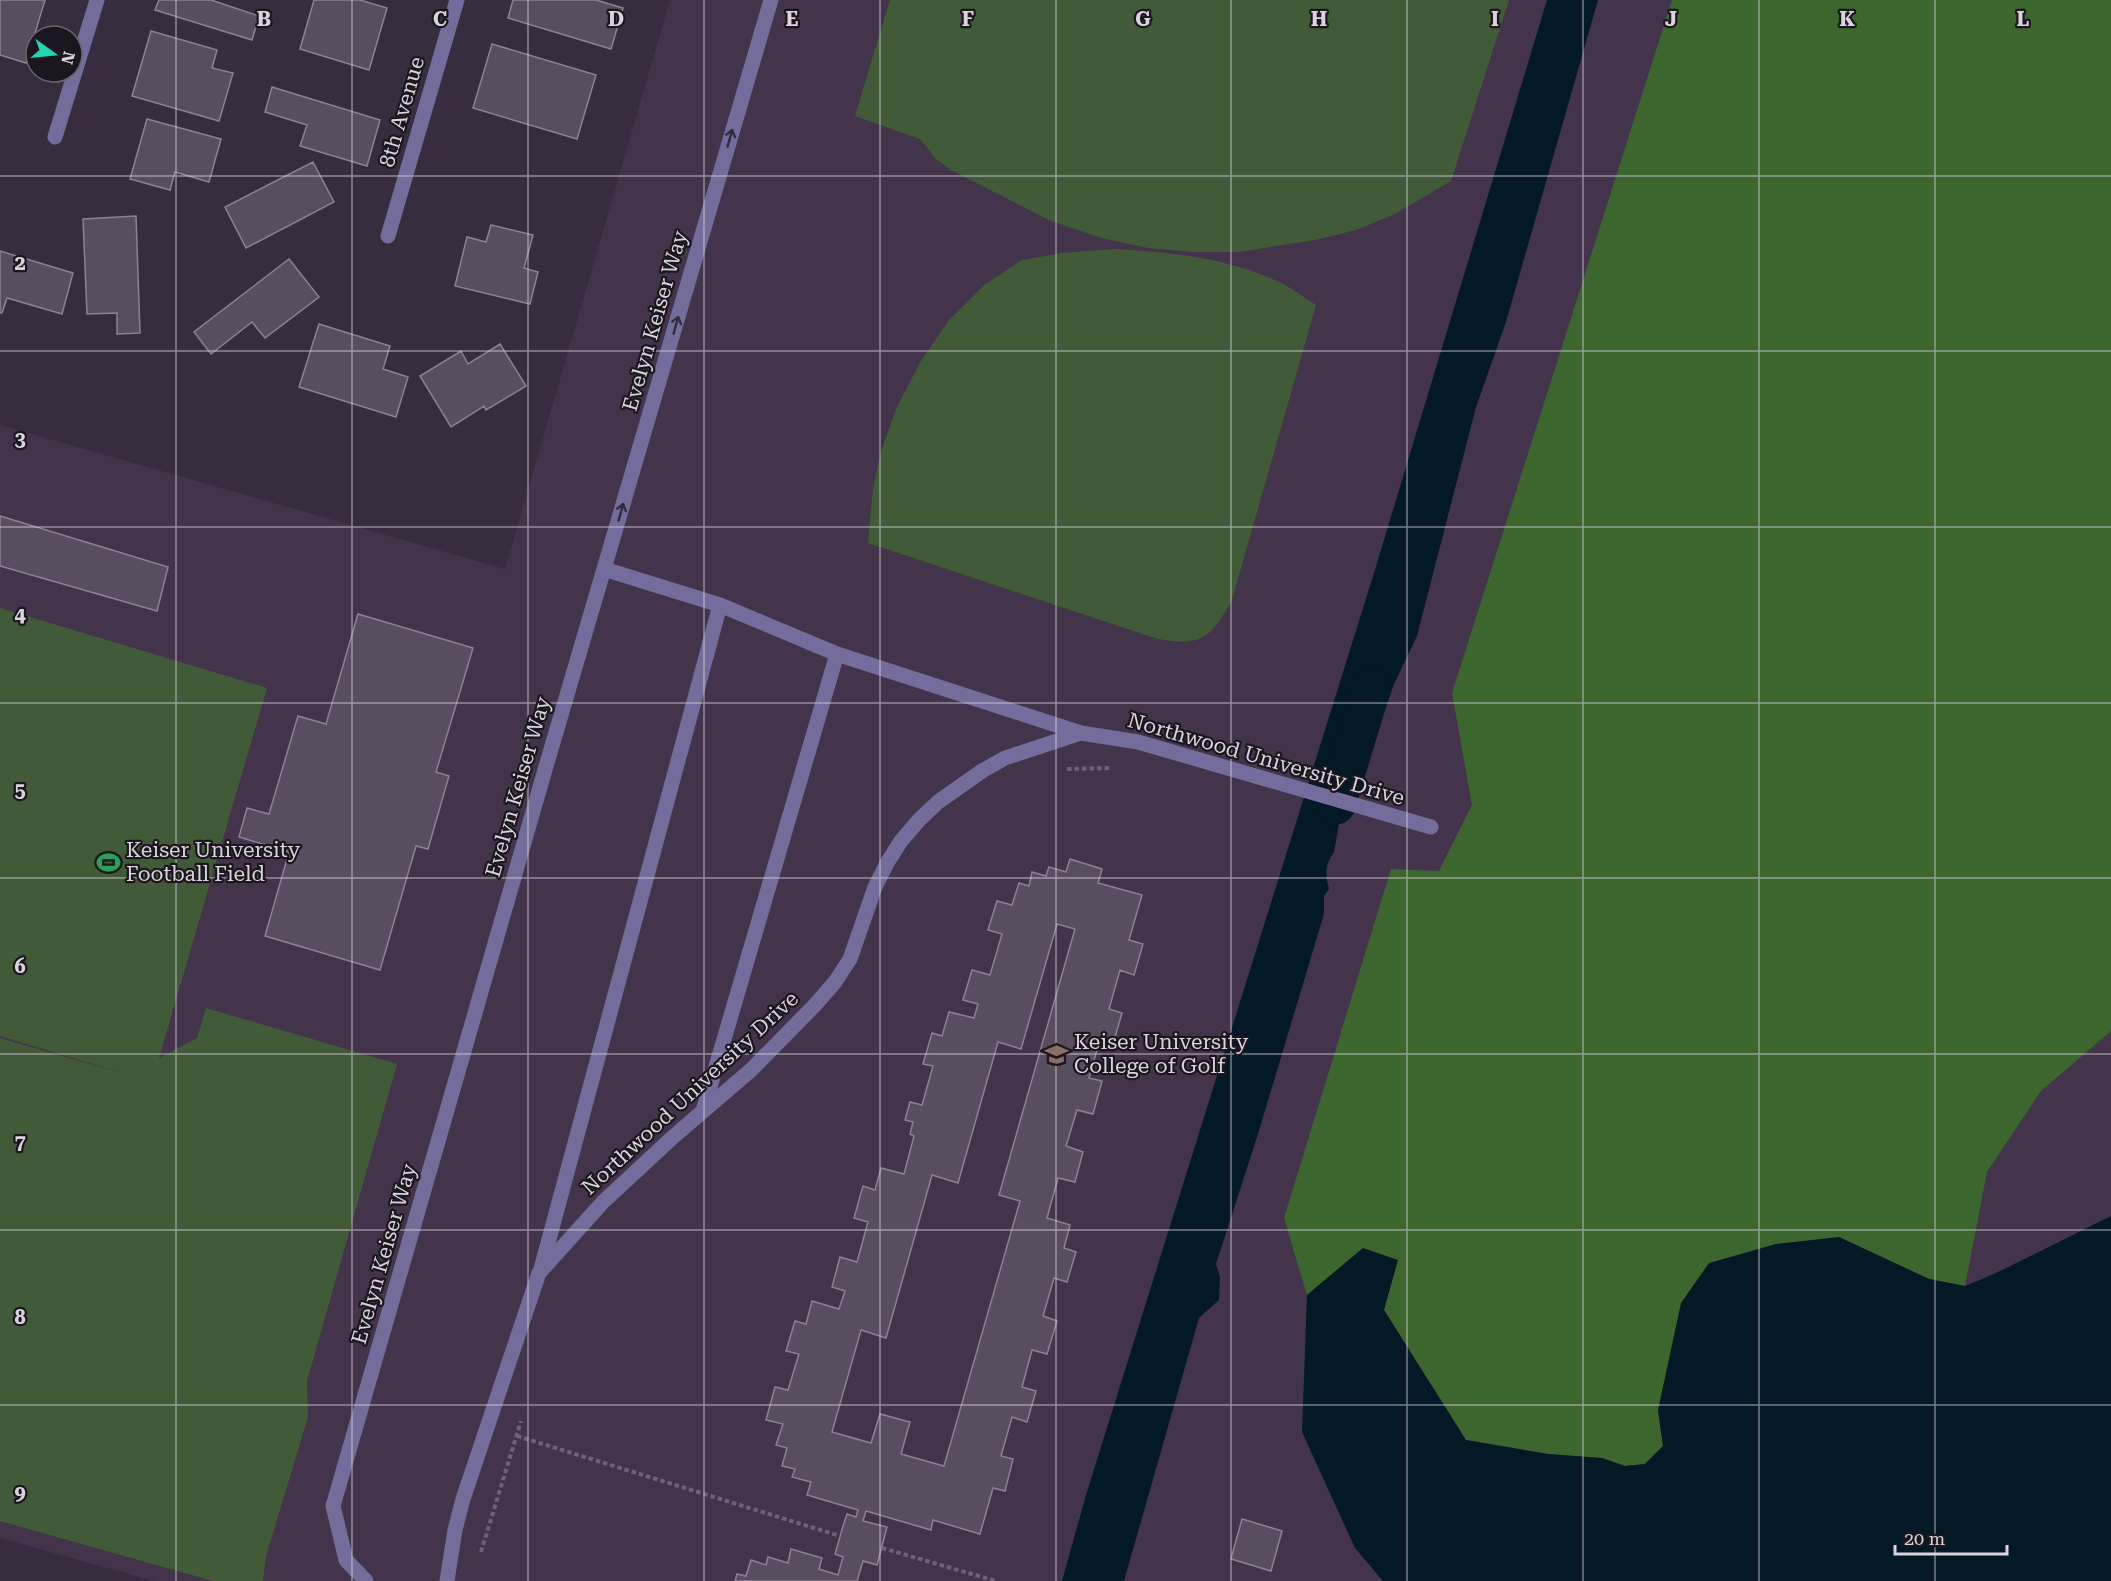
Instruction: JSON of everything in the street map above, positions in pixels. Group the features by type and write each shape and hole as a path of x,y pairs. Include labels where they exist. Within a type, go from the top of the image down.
{"street":[{"path":"55,137 97,0"},
{"name":"8th Avenue","path":"387,237 457,0"},
{"name":"Evelyn Keiser Way","path":"366,1581 346,1560 333,1506 771,0"},
{"path":"604,568 720,605 837,654 1081,733"},
{"path":"539,1273 720,605"},
{"path":"703,1112 837,654"},
{"name":"Northwood University Drive","path":"447,1581 455,1530 463,1499 539,1273 603,1202 751,1070 835,982 849,959 875,887 887,863 901,841 938,802 1005,758 1081,733 1138,742 1431,827"}],"path":[{"path":"1060,769 1119,769"},
{"path":"481,1554 522,1414"},
{"path":"488,1427 840,1536"},
{"path":"882,1548 996,1581"}],"shaded area":[{"name":"Keiser University College of Golf","path":"670,0 2111,0 2111,1581 154,1581 0,1538 0,425 505,569"}],"green space":[{"path":"890,0 1509,0 1451,181 1395,214 1356,230 1315,240 1239,252 1194,252 1148,248 1101,238 1049,220 951,170 936,159 920,139 855,116"},
{"path":"1672,0 2111,0 2111,1031 2041,1091 1987,1172 1965,1286 1929,1279 1839,1237 1658,1410 1663,1446 1645,1464 1625,1466 1602,1458 1548,1454 1466,1440 1384,1310 1363,1248 1307,1295 1284,1218 1391,869 1439,871 1472,805 1452,693"},
{"path":"1113,249 1201,258 1244,268 1285,285 1316,305 1232,600 1211,631 1196,640 1158,639 868,543 873,488 882,448 897,407 921,361 949,320 983,286 1022,260 1062,253"},
{"path":"0,608 267,688 159,1058 197,1038 206,1008 397,1064 307,1381 308,1417 266,1556 263,1581 213,1581 0,1521 0,1038 135,1077 0,1036"}],"water":[{"path":"1547,0 1598,0 1506,322 1476,407 1417,636 1394,684 1383,716 1373,730 1354,737 1334,852 1327,869 1329,889 1324,896 1324,914 1258,1134 1216,1264 1220,1277 1219,1300 1199,1318 1124,1581 1062,1581 1086,1495 1374,573"},
{"path":"2111,1216 2111,1581 1383,1581 1355,1548 1302,1432 1307,1295 1363,1248 1398,1260 1384,1310 1466,1440 1548,1454 1602,1458 1625,1466 1645,1464 1663,1446 1658,1410 1681,1303 1709,1263 1776,1244 1839,1237 1929,1279 1965,1286"}],"building":[{"path":"0,0 45,0 38,24 24,24 24,62 0,55"},
{"path":"159,0 211,0 259,16 252,40 155,10"},
{"path":"314,0 360,0 387,8 369,70 300,49"},
{"path":"513,0 596,0 623,8 611,49 508,18"},
{"path":"151,31 217,50 212,68 233,73 219,121 132,96"},
{"path":"492,44 596,75 577,139 473,108"},
{"path":"272,87 380,120 367,166 300,146 307,125 265,112"},
{"path":"147,119 221,139 209,182 175,172 170,190 130,179"},
{"path":"313,162 334,202 246,248 225,207"},
{"path":"136,216 140,333 117,334 117,313 87,314 83,219"},
{"path":"491,225 533,235 524,268 538,272 530,304 455,286 467,237 486,242"},
{"path":"0,251 73,273 62,314 7,298 2,313 0,313"},
{"path":"289,259 319,297 265,338 252,322 211,354 194,332"},
{"path":"319,324 390,346 383,369 408,377 396,417 299,387"},
{"path":"500,344 526,386 486,410 484,406 451,427 420,376 461,351 468,364"},
{"path":"0,516 168,567 157,611 0,566"},
{"path":"358,614 473,648 436,772 449,776 428,849 416,846 380,970 265,936 289,852 239,837 247,808 269,814 298,716 326,724"},
{"path":"1070,859 1102,869 1098,883 1142,895 1129,940 1143,944 1134,975 1120,970 1109,1009 1122,1013 1113,1044 1100,1039 1089,1078 1102,1081 1093,1114 1077,1110 1066,1146 1083,1152 1075,1182 1058,1178 1047,1218 1070,1225 1064,1248 1076,1252 1067,1282 1054,1278 1043,1316 1057,1321 1047,1354 1032,1350 1022,1387 1036,1391 1027,1422 1012,1417 1001,1456 1013,1459 1005,1491 993,1488 980,1534 933,1520 931,1530 866,1511 863,1521 887,1527 877,1565 863,1561 857,1581 735,1581 737,1574 746,1576 751,1560 766,1565 768,1557 788,1563 791,1549 822,1558 819,1569 838,1575 843,1557 835,1554 843,1526 847,1514 856,1517 858,1510 807,1495 811,1482 792,1477 795,1469 782,1466 787,1448 776,1445 783,1424 766,1420 775,1387 788,1390 799,1354 786,1351 795,1321 806,1324 812,1301 839,1309 845,1291 832,1287 840,1257 857,1262 868,1222 854,1218 863,1186 875,1190 881,1168 904,1174 914,1136 910,1134 913,1122 905,1120 910,1102 922,1105 933,1066 923,1064 932,1033 942,1036 949,1012 974,1018 978,1004 963,1000 972,970 990,975 1002,934 988,930 997,901 1012,905 1019,883 1029,886 1032,872 1046,876 1049,867 1066,872","holes":["1057,924 1075,929 999,1195 1020,1201 944,1466 901,1454 910,1422 880,1414 871,1443 832,1432 861,1330 886,1338 932,1175 958,1183 998,1042 1021,1049"]},
{"path":"1242,1519 1282,1531 1271,1571 1231,1559"}],"waterway":[{"path":"1336,805 1372,686"}],"place":[{"name":"Keiser University Football Field","path":"108,862"},
{"name":"Keiser University College of Golf","path":"1056,1054"}]}
